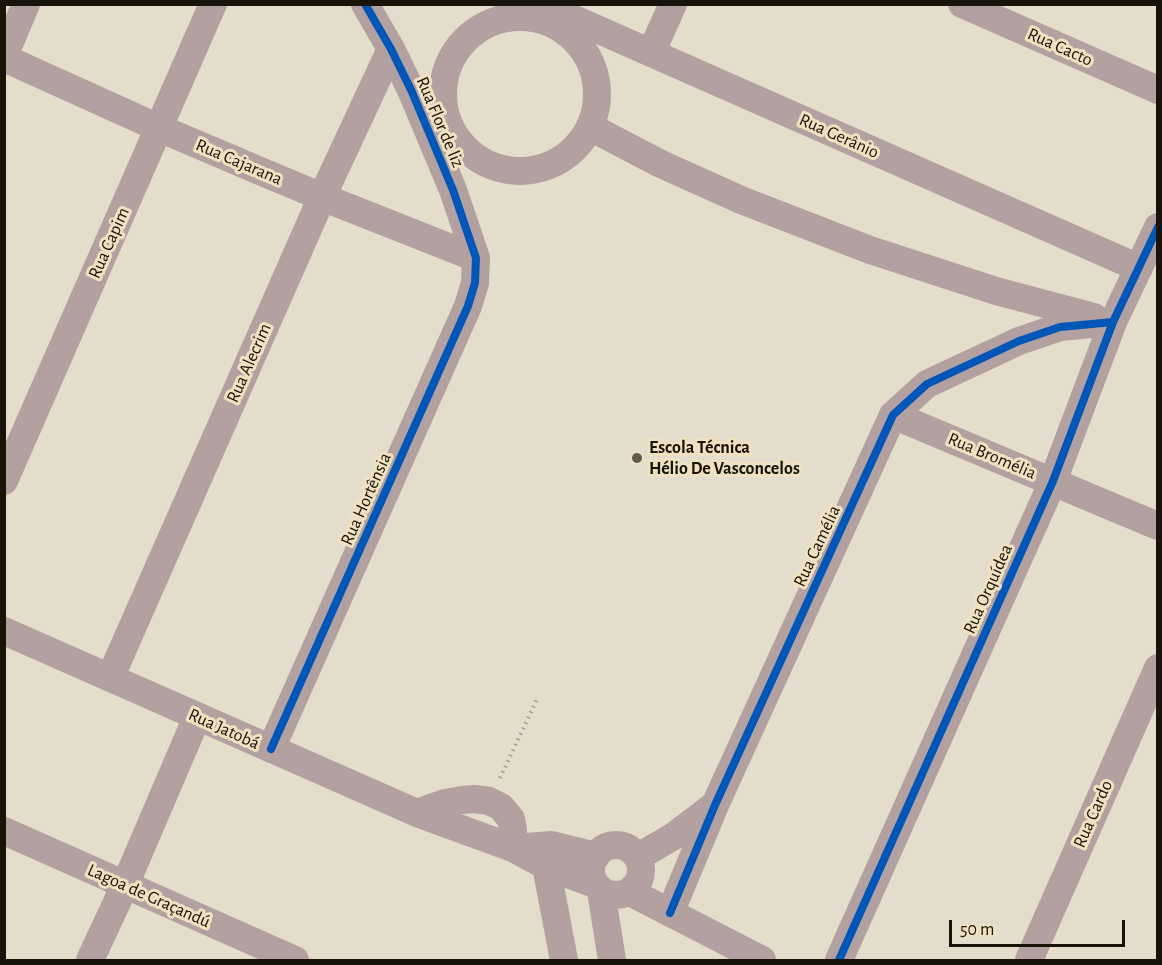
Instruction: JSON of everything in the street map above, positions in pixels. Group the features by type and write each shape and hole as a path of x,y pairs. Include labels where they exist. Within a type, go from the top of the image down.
{"street":[{"name":"Rua Capim","path":"4,481 213,4"},
{"name":"Rua Flor de liz","path":"365,4 412,92 442,134 453,189 476,258"},
{"name":"Rua Gerânio","path":"540,4 563,22 651,52 1138,268"},
{"path":"651,52 673,4"},
{"name":"Rua Cacto","path":"962,4 1158,90"},
{"path":"4,57 24,5"},
{"path":"518,16 563,22 591,61 598,82 597,105 590,128 578,145 562,159 543,168 521,171 500,168 481,160 442,134 443,87 448,65 460,46 476,30 496,20 518,16"},
{"name":"Rua Alecrim","path":"110,678 322,197 391,49"},
{"name":"Rua Cajarana","path":"4,57 159,128 322,197 476,258"},
{"path":"590,128 741,200 870,250 996,291 1113,322"},
{"name":"Rua Orquídea","path":"839,960 1053,481 1113,322 1158,227"},
{"name":"Rua Hortênsia","path":"271,749 468,306 475,283 476,258"},
{"name":"Rua Camélia","path":"670,913 715,805 893,415 927,384 1019,340 1060,327 1113,322"},
{"name":"Rua Bromélia","path":"893,415 1158,526"},
{"name":"Rua Jatobá","path":"4,632 417,813 513,848 546,866 621,882 670,913 762,960"},
{"name":"Rua Cardo","path":"1029,960 1158,668"},
{"path":"90,960 125,885 197,717"},
{"path":"417,813 445,803 462,800 489,801 501,807 511,819 513,848"},
{"name":"Rua Camélia","path":"621,882 674,836 715,805"},
{"name":"Lagoa de Graçandú","path":"4,831 295,960"},
{"path":"612,960 621,882 631,850 622,846 612,846 603,849 596,856 591,865 591,874 621,882 704,834"},
{"name":"Rua Jatobá","path":"513,848 552,845 596,856"},
{"path":"546,866 564,960"},
{"path":"621,882 632,960"}],"path":[{"path":"489,801 538,697"}],"cycle path":[{"path":"271,749 468,306 475,283 476,258 453,190 412,92 365,4"},
{"path":"839,960 1053,481 1113,322 1158,227"},
{"path":"670,913 715,805 893,415 927,384 1019,341 1060,327 1113,322"}],"place":[{"name":"Escola Técnica Hélio De Vasconcelos","path":"637,458"}]}
